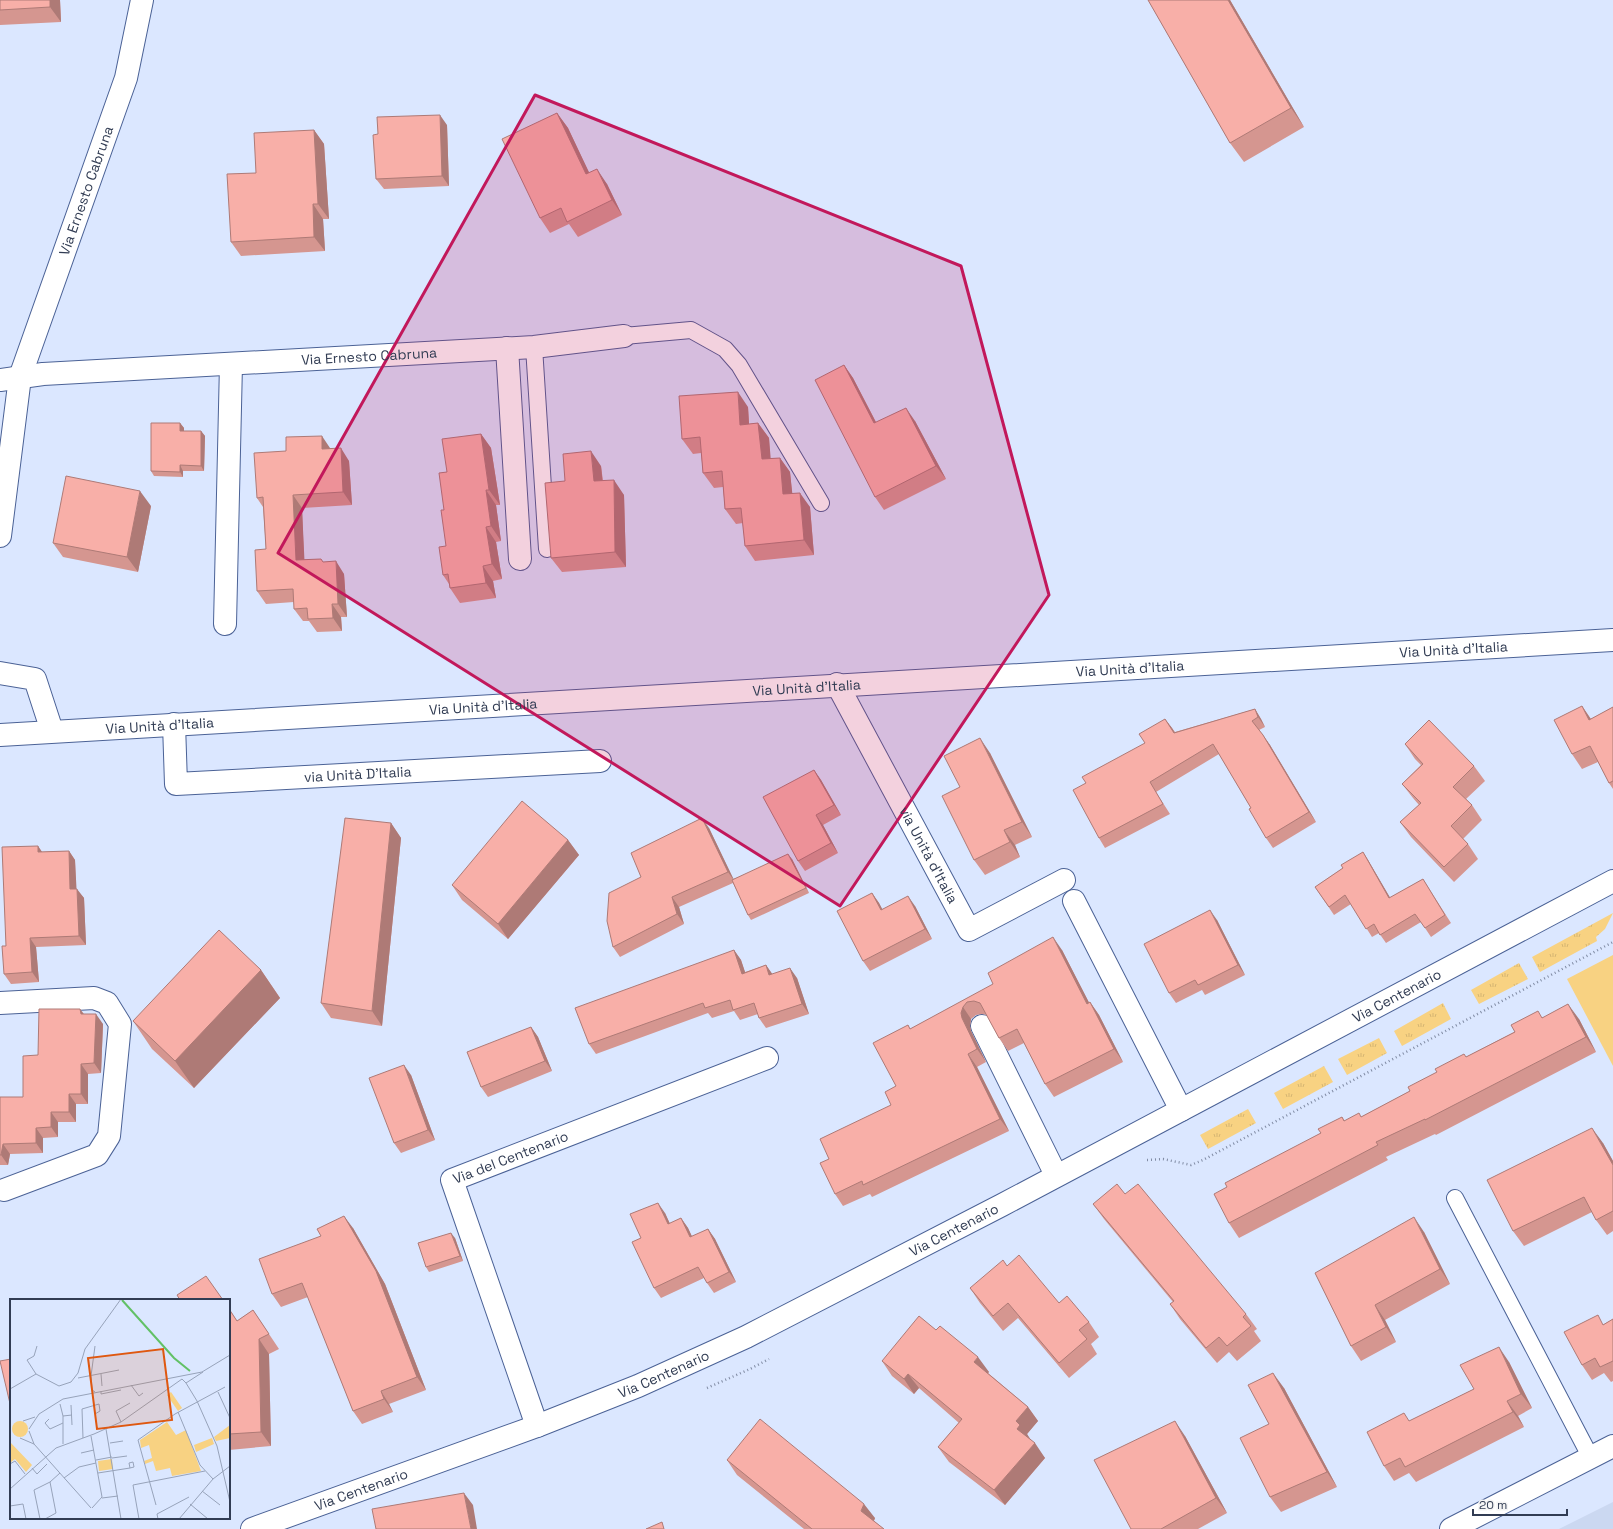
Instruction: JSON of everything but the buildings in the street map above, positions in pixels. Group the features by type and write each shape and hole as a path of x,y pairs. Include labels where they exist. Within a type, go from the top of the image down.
{"street":[{"name":"Via Ernesto Cabruna","path":"0,536 10,379 126,78 142,0"},
{"name":"Via Ernesto Cabruna","path":"10,379 43,374 534,347 624,336"},
{"path":"507,348 520,559"},
{"path":"225,624 231,364"},
{"name":"Via Unità d'Italia","path":"0,735 837,684 1613,640"},
{"path":"0,673 36,679 52,731"},
{"name":"via Unità d'Italia","path":"837,684 969,930 1064,880"},
{"name":"via Unità D'Italia","path":"174,724 176,784 600,761"},
{"name":"Via Centenario","path":"252,1529 537,1426 638,1386 746,1337 1002,1205 1056,1175 1613,881"},
{"path":"1074,901 1181,1110"},
{"path":"0,1003 94,998 107,1003 120,1024 109,1136 98,1155 4,1190"},
{"path":"982,1026 1056,1175"},
{"name":"Via del Centenario","path":"537,1426 452,1180 767,1058"},
{"path":"1451,1529 1613,1446"}],"lane":[{"path":"624,336 691,330 725,349 739,366 821,503"},
{"path":"534,347 546,549"},
{"path":"1455,1198 1591,1458"}],"highlighted area":[{"path":"535,95 961,266 1049,595 840,906 278,553"}],"shaded area":[{"path":"1613,1502 1613,1529 1559,1529"}],"green space":[{"path":"1613,913 1605,929 1596,937 1597,941 1540,972 1532,957"},
{"path":"1613,955 1613,1066 1567,979"},
{"path":"1519,963 1528,979 1479,1004 1471,990"},
{"path":"1443,1003 1451,1019 1402,1046 1394,1031"},
{"path":"1379,1038 1387,1053 1347,1075 1338,1059"},
{"path":"1324,1066 1333,1082 1283,1109 1274,1093"},
{"path":"1248,1109 1256,1123 1208,1149 1200,1135"}]}
